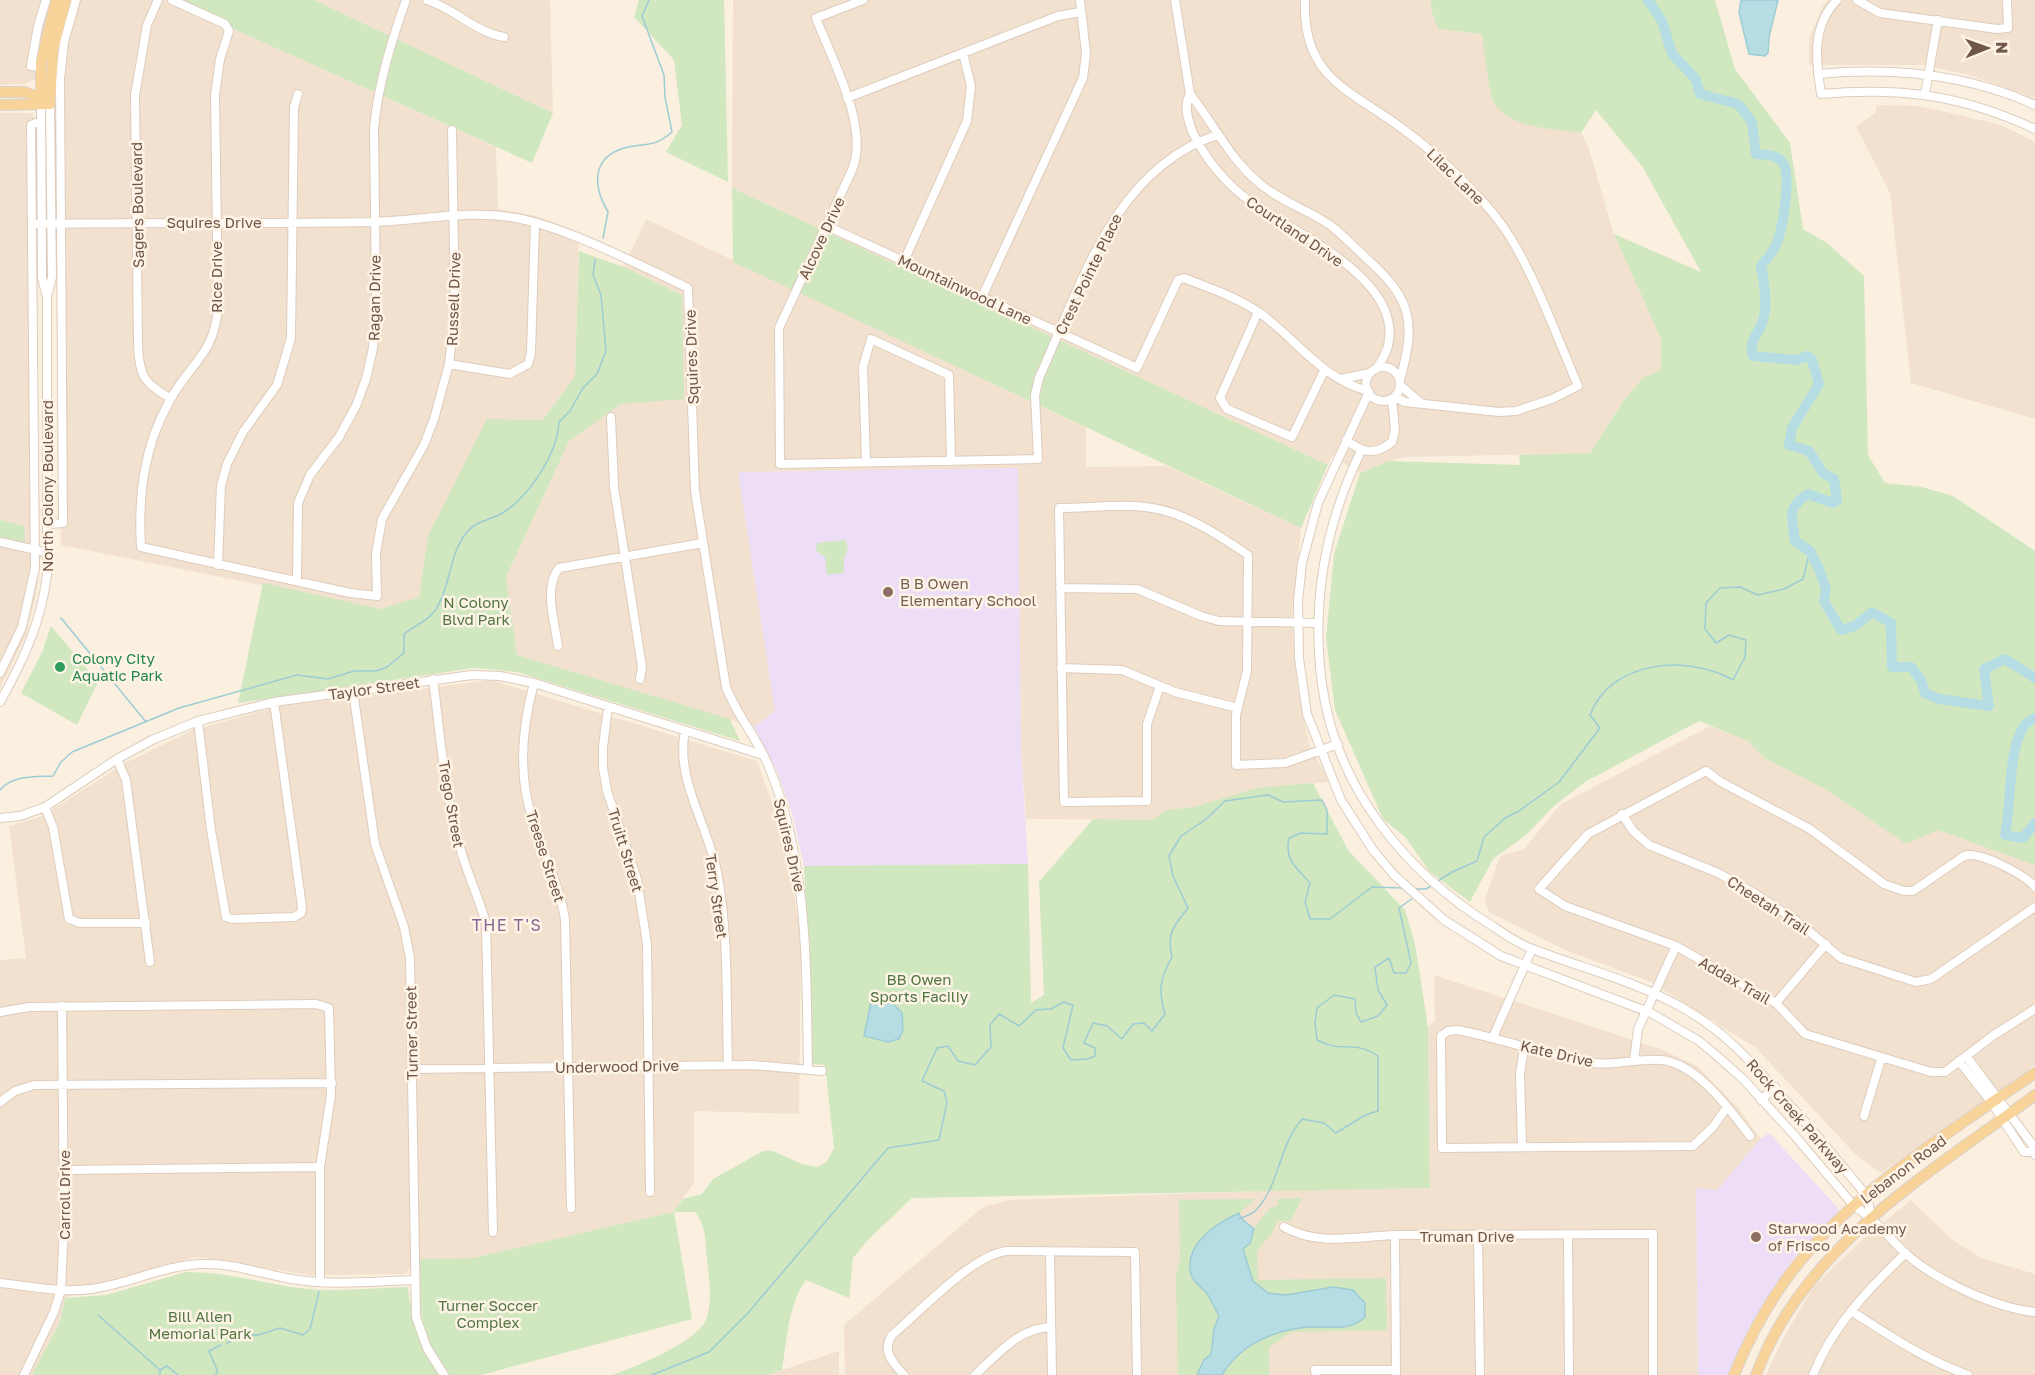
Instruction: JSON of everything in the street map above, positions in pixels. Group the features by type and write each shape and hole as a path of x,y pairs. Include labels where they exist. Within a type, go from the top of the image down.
{"main road":[{"name":"North Colony Boulevard","path":"44,102 41,73 56,0"},
{"name":"North Colony Boulevard","path":"44,102 53,48 66,0"},
{"path":"24,92 36,85 41,73"},
{"path":"0,92 24,92 44,102"},
{"path":"0,105 44,102"},
{"name":"Lebanon Road","path":"1734,1375 1760,1322 1796,1266 1854,1206 2035,1073"},
{"name":"Lebanon Road","path":"1756,1375 1776,1332 1818,1270 1871,1217 1915,1182 2035,1095"},
{"path":"1760,1322 1776,1332"}],"street":[{"path":"41,73 31,66 38,26 46,0"},
{"path":"48,525 63,523 56,224 61,58 76,0"},
{"name":"Sagers Boulevard","path":"158,0 147,25 136,85 139,358 142,377 156,390 170,398"},
{"name":"Rice Drive","path":"172,0 225,24 229,32 220,59 215,95 216,326 205,352 170,398 154,431 142,475 141,547 218,565"},
{"name":"Ragan Drive","path":"297,580 298,503 310,475 348,423 366,378 375,332 376,105 381,78 406,0"},
{"path":"427,0 444,6 461,19 491,35 504,37"},
{"name":"Alcove Drive","path":"863,0 816,18 857,126 858,152 827,226 779,328 777,346 780,464 866,462"},
{"path":"982,297 1082,79 1086,56 1080,0"},
{"name":"Courtland Drive","path":"1175,0 1190,94 1208,117 1228,152 1261,185 1331,225 1393,283 1409,319 1410,344 1400,382"},
{"name":"Lilac Lane","path":"1305,0 1308,35 1317,59 1328,75 1357,100 1378,112 1424,146 1487,206 1502,225 1521,259 1578,386 1552,399 1516,411 1499,412 1420,402"},
{"path":"1837,0 1826,14 1816,47 1821,94 1875,90 1925,94 1969,103 2035,129"},
{"path":"1857,0 1880,13 2008,28 2007,0"},
{"path":"847,98 1058,16 1081,12"},
{"path":"1925,94 1938,20"},
{"path":"904,261 967,121 971,86 963,53"},
{"path":"1818,74 1884,71 1929,75 1980,85 2035,105"},
{"path":"297,580 218,565 220,495 227,464 243,432 277,385 291,338 294,107 298,94"},
{"name":"Courtland Drive","path":"1190,94 1186,100 1186,110 1197,142 1212,165 1248,201 1326,248 1376,295 1388,315 1390,327 1386,351 1373,371"},
{"name":"North Colony Boulevard","path":"44,102 41,121 32,125 37,224 42,278 47,297"},
{"name":"North Colony Boulevard","path":"0,702 28,651 37,624 45,591 49,553 47,297 52,277 56,224 44,102"},
{"name":"Russell Drive","path":"297,580 350,593 377,596 376,554 382,519 424,445 434,419 449,364 455,313 452,130"},
{"name":"Crest Pointe Place","path":"951,461 1038,459 1035,395 1039,378 1097,251 1120,208 1139,185 1162,164 1197,142 1217,135"},
{"name":"Squires Drive","path":"37,224 374,222 455,214 494,215 535,223 688,288 695,491 726,687 738,716 763,755 788,827 803,904 808,1070"},
{"path":"449,364 510,374 528,364 531,353 535,223"},
{"path":"0,673 18,636 28,607 35,568 37,224"},
{"name":"Mountainwood Lane","path":"827,226 1137,368 1178,280 1184,278 1241,302 1258,312"},
{"path":"1324,371 1298,430 1292,437 1227,409 1220,398 1258,312 1324,371 1353,387 1368,392 1376,399 1393,398 1405,402 1420,402"},
{"path":"871,339 949,375 951,461 866,462 863,368 871,339"},
{"path":"1340,379 1389,368 1420,402"},
{"path":"1368,392 1366,382 1373,371"},
{"path":"1346,440 1361,451 1372,453 1392,442 1395,414 1393,398 1400,382"},
{"name":"Rock Creek Parkway","path":"1368,392 1318,503 1304,554 1298,622 1304,697 1319,750 1341,800 1373,850 1385,864 1405,886 1444,920 1501,956 1646,1011 1699,1041 1733,1070 1854,1206 1871,1217"},
{"path":"611,417 614,487 642,667 640,679"},
{"name":"Rock Creek Parkway","path":"1361,451 1346,481 1325,554 1317,623 1324,698 1349,775 1370,812 1393,843 1460,907 1532,949 1627,981 1654,993 1683,1008 1725,1037 1775,1087 1866,1196 1871,1217"},
{"path":"1331,472 1346,481"},
{"path":"1160,686 1151,706 1147,726 1147,801 1064,802 1059,508 1141,507 1159,509 1218,535 1248,555 1247,674 1238,708 1236,765 1285,763 1338,744"},
{"path":"0,542 49,553"},
{"path":"558,646 551,577 559,568 566,564 703,543"},
{"path":"1060,588 1137,589 1206,618 1248,622 1317,623"},
{"path":"1062,668 1117,669 1180,694 1238,708"},
{"name":"Taylor Street","path":"0,818 20,816 45,807 117,759 152,740 198,721 274,702 433,679 485,674 534,683 763,755"},
{"name":"Trego Street","path":"433,679 452,817 462,856 486,923 493,1232"},
{"name":"Treese Street","path":"534,683 525,720 525,786 533,820 559,889 563,908 567,946 571,1208"},
{"name":"Turner Street","path":"353,691 375,844 408,943 416,1317 420,1332 444,1375"},
{"path":"198,721 211,830 226,917 264,919 294,917 301,913 302,907 274,702"},
{"name":"Truitt Street","path":"608,707 603,768 608,791 631,857 644,910 650,1192"},
{"name":"Terry Street","path":"685,731 682,747 686,778 708,838 717,872 722,912 728,1065"},
{"path":"117,759 126,780 150,962"},
{"path":"1622,814 1706,771 1721,782 1816,832 1884,884 1908,892 1969,854 1978,855 2020,874 2035,887"},
{"path":"45,807 53,827 69,919 80,923 146,923"},
{"name":"Addax Trail","path":"1622,814 1581,839 1539,889 1564,906 1676,946 1776,1003 1805,1034 1881,1059 1931,1072 1946,1072 2035,1009"},
{"name":"Cheetah Trail","path":"1622,814 1633,831 1649,845 1742,886 1781,910 1843,959 1924,982 1983,945 2035,907"},
{"path":"1776,1003 1826,944"},
{"path":"1634,1061 1634,1040 1676,946"},
{"path":"1493,1037 1532,949"},
{"path":"0,1012 15,1008 62,1006 316,1004 329,1008 332,1083 320,1167 320,1282"},
{"name":"Carroll Drive","path":"24,1375 54,1312 61,1290 64,1170 62,1006"},
{"name":"Kate Drive","path":"1522,1146 1442,1148 1440,1091 1442,1033 1458,1030 1493,1037 1590,1063 1663,1060 1694,1074 1712,1089 1750,1136"},
{"path":"1524,1047 1520,1074 1522,1146 1693,1146 1713,1126 1727,1107"},
{"path":"1963,1058 2006,1116 2024,1152 2034,1154"},
{"path":"1864,1116 1881,1059"},
{"name":"Underwood Drive","path":"411,1069 728,1065 822,1071"},
{"path":"0,1102 22,1088 63,1085 332,1083"},
{"path":"1761,1100 1775,1087"},
{"path":"64,1170 320,1167"},
{"path":"1871,1217 1906,1254 1964,1290 2011,1308 2035,1311"},
{"name":"Truman Drive","path":"1284,1227 1307,1238 1321,1239 1395,1235 1653,1234 1653,1375"},
{"path":"1568,1234 1569,1375"},
{"path":"1316,1372 1396,1373 1395,1235"},
{"path":"1478,1236 1480,1375"},
{"path":"904,1375 891,1360 888,1350 888,1342 892,1335 978,1261 996,1252 1136,1252 1137,1375"},
{"path":"1050,1252 1052,1375"},
{"path":"1814,1375 1826,1347 1851,1311 1906,1254"},
{"path":"0,1283 61,1290 106,1287 178,1266 205,1264 248,1268 292,1280 320,1282 415,1280"},
{"path":"1851,1311 1917,1353 1968,1375"},
{"path":"975,1375 1024,1332 1051,1327"}],"shaded area":[{"path":"0,0 50,0 37,51 35,79 25,84 0,85"},
{"path":"70,0 169,0 496,147 498,209 536,216 579,232 575,376 543,420 428,536 419,597 381,609 61,545 54,54"},
{"path":"314,0 550,0 553,113"},
{"path":"733,0 1431,0 1431,9 1438,29 1482,34 1493,102 1537,127 1581,133 1588,146 1614,234 1661,339 1661,370 1643,378 1623,401 1590,453 1408,457 1389,461 1360,473 1332,456 1328,465 732,188"},
{"path":"1828,0 2035,0 2035,98 1969,75 1925,65 1809,65 1809,38"},
{"path":"1877,105 1918,106 1942,111 2001,125 2035,142 2035,419 1911,383 1890,193 1856,126 1875,113"},
{"path":"0,113 33,113 40,561 36,596 26,636 0,688"},
{"path":"646,219 1086,428 1086,467 1166,466 1301,528 1292,617 1297,685 1309,743 1329,782 1257,788 1193,807 1167,810 1152,820 1026,819 1021,748 1018,468 738,472 775,711 754,727 517,655 506,577 569,441 621,404 682,295 624,267"},
{"name":"B B Owen Elementary School","path":"1018,468 1021,748 1028,864 804,866 793,816 777,771 754,727 775,711 738,472"},
{"path":"491,680 757,761 786,841 801,939 799,1114 694,1111 694,1183 673,1212 473,1258 419,1259 405,1274 309,1275 196,1257 110,1281 65,1298 60,1322 32,1375 0,1375 0,960 26,958 9,826 42,816 127,762 193,730 281,706"},
{"path":"1710,726 1748,741 1764,758 1825,789 2035,865 2035,1065 1881,1173 1855,1154 1756,1048 1651,982 1565,950 1489,912 1485,900 1500,856 1524,849 1561,804"},
{"path":"1434,975 1658,1048 1697,1066 1739,1109 1761,1139 1717,1190 1696,1188 1698,1375 845,1375 844,1325 983,1207 1010,1200 1316,1189 1430,1188 1428,1027 1435,1020"},
{"name":"Starwood Academy of Frisco","path":"1769,1133 1838,1208 1837,1215 1792,1260 1749,1327 1728,1375 1698,1375 1696,1188 1717,1190 1761,1139"},
{"path":"1911,1200 1951,1239 1981,1258 2035,1274 2035,1375 1766,1375 1785,1335 1814,1286 1864,1238"},
{"path":"839,1351 839,1375 767,1375"}],"green space":[{"path":"169,0 314,0 553,113 532,163"},
{"path":"639,0 724,0 728,182 666,152 682,125 674,60 634,17"},
{"path":"1431,0 1715,0 1735,69 1790,143 1803,229 1827,243 1864,276 1868,455 1885,483 1922,487 1953,496 2035,551 2035,865 1938,830 1906,844 1825,789 1764,758 1748,741 1699,721 1585,782 1554,806 1526,835 1493,859 1470,902 1430,872 1405,837 1383,819 1335,710 1326,638 1334,554 1360,473 1389,461 1520,465 1519,455 1590,453 1623,401 1643,378 1661,370 1661,339 1614,234 1701,272 1642,166 1596,110 1581,133 1546,129 1522,123 1502,112 1492,98 1482,34 1438,29 1431,9"},
{"path":"732,188 1328,465 1301,528 733,262"},
{"name":"N Colony Blvd Park","path":"579,251 624,267 682,295 684,399 621,404 569,441 506,577 517,655 730,719 740,741 517,672 474,668 238,703 263,583 381,609 419,597 428,536 487,419 543,420 575,376"},
{"path":"0,520 24,526 25,542 0,537"},
{"path":"846,540 848,550 844,557 844,573 827,575 825,557 816,551 817,543"},
{"name":"Colony City Aquatic Park","path":"51,626 98,682 77,725 21,693 42,652"},
{"path":"1313,783 1348,850 1405,910 1415,944 1428,1027 1430,1188 912,1198 868,1240 853,1258 849,1298 806,1280 792,1311 782,1370 767,1375 612,1375 679,1345 701,1328 706,1320 710,1290 704,1229 695,1212 674,1212 692,1319 481,1375 449,1375 431,1347 426,1333 421,1306 419,1259 473,1258 673,1212 683,1199 702,1194 713,1179 763,1151 773,1151 802,1164 818,1167 827,1161 834,1148 825,1065 811,1064 804,866 1028,864 1031,1003 1044,995 1039,882 1093,819 1152,820 1167,810 1193,807 1257,788"},
{"path":"1302,1198 1291,1221 1277,1221 1272,1233 1257,1251 1258,1280 1386,1278 1387,1330 1291,1332 1269,1347 1269,1375 1178,1375 1176,1277 1180,1258 1179,1200 1256,1199 1239,1213 1241,1218 1254,1228 1270,1208 1278,1205 1277,1199"},
{"name":"Bill Allen Memorial Park","path":"186,1272 226,1275 305,1289 408,1287 418,1333 426,1354 439,1375 32,1375 60,1322 65,1298 106,1295"}],"water":[{"path":"1741,0 1778,0 1769,37 1768,53 1765,56 1749,54 1739,12"},
{"path":"890,1001 902,1013 903,1030 899,1039 888,1042 864,1036 871,1002"},
{"path":"1239,1213 1241,1218 1254,1229 1250,1243 1243,1249 1253,1281 1268,1293 1286,1295 1333,1287 1353,1290 1365,1303 1365,1317 1353,1325 1299,1328 1273,1335 1260,1340 1238,1355 1222,1375 1197,1375 1204,1360 1211,1354 1214,1329 1219,1316 1208,1295 1192,1277 1190,1263 1192,1253 1197,1244 1212,1229"}],"waterway":[{"path":"603,238 608,212 598,183 600,166 613,153 624,148 654,143 672,132 665,97 664,75 642,16 649,0"},
{"path":"1648,0 1662,21 1672,54 1695,78 1700,94 1738,104 1752,122 1756,154 1777,158 1786,169 1785,204 1778,240 1761,266 1765,307 1752,350 1753,356 1797,360 1807,356 1812,360 1819,384 1792,428 1789,445 1809,451 1823,473 1834,479 1837,500 1833,503 1808,494 1796,504 1792,514 1795,541 1810,551 1819,569 1826,589 1824,601 1841,630 1855,626 1872,612 1891,623 1892,667 1911,667 1921,680 1925,693 1939,699 1989,706 1984,669 2005,659 2035,678"},
{"path":"0,790 17,779 53,776 61,762 72,752 179,708 297,675 328,679 354,671 376,671 387,667 404,653 404,634 431,615 440,603 456,551 467,532 510,508 530,487 547,462 557,435 559,422 570,411 583,388 597,374 606,351 601,295 593,275 595,260"},
{"path":"1438,881 1477,861 1484,837 1505,818 1519,811 1559,782 1600,728 1590,715 1600,697 1615,683 1632,673 1652,667 1673,665 1715,672 1733,680 1745,657 1746,640 1729,635 1716,643 1705,629 1706,603 1720,588 1740,587 1758,595 1784,589 1803,579 1810,551"},
{"path":"61,618 146,722"},
{"path":"2035,718 2024,726 2015,750 2005,835 2023,838 2035,823"},
{"path":"652,1375 709,1352 748,1313 888,1148 939,1140 947,1102 944,1091 922,1081 937,1048 948,1046 958,1061 975,1065 991,1047 990,1025 999,1014 1019,1026 1036,1010 1051,1009 1063,1002 1073,1005 1063,1048 1071,1060 1095,1056 1095,1048 1084,1043 1093,1023 1107,1026 1122,1039 1133,1024 1144,1023 1152,1031 1165,1014 1161,998 1161,984 1172,957 1170,949 1172,931 1188,908 1173,876 1169,856 1181,836 1205,820 1225,801 1268,795 1283,802 1322,800 1327,810 1327,834 1301,833 1289,838 1288,846 1290,858 1310,883 1305,902 1310,919 1330,919 1372,887 1403,888"},
{"path":"1413,889 1426,889 1431,886"},
{"path":"1239,1219 1254,1212 1264,1200 1288,1142 1302,1119 1324,1123 1336,1133 1365,1115 1378,1111 1378,1056 1361,1048 1334,1046 1317,1040 1315,1023 1317,1008 1334,995 1355,999 1356,1013 1361,1022 1378,1016 1387,1005 1378,990 1375,967 1389,958 1394,973 1406,973 1411,963 1399,908 1413,898"},
{"path":"227,1343 246,1335 258,1335 280,1328 303,1335 310,1329 319,1292"},
{"path":"98,1315 160,1370"},
{"path":"215,1375 218,1372 209,1351 221,1345"},
{"path":"160,1375 160,1370 167,1366 178,1375"}],"place":[{"name":"B B Owen Elementary School","path":"888,592"},
{"name":"Colony City Aquatic Park","path":"60,667"},
{"name":"Starwood Academy of Frisco","path":"1756,1237"}],"district":[{"name":"THE T'S","path":"507,925"}],"park label":[{"name":"BB Owen Sports Faciliy","path":"919,988"},
{"name":"Turner Soccer Complex","path":"488,1314"}]}
